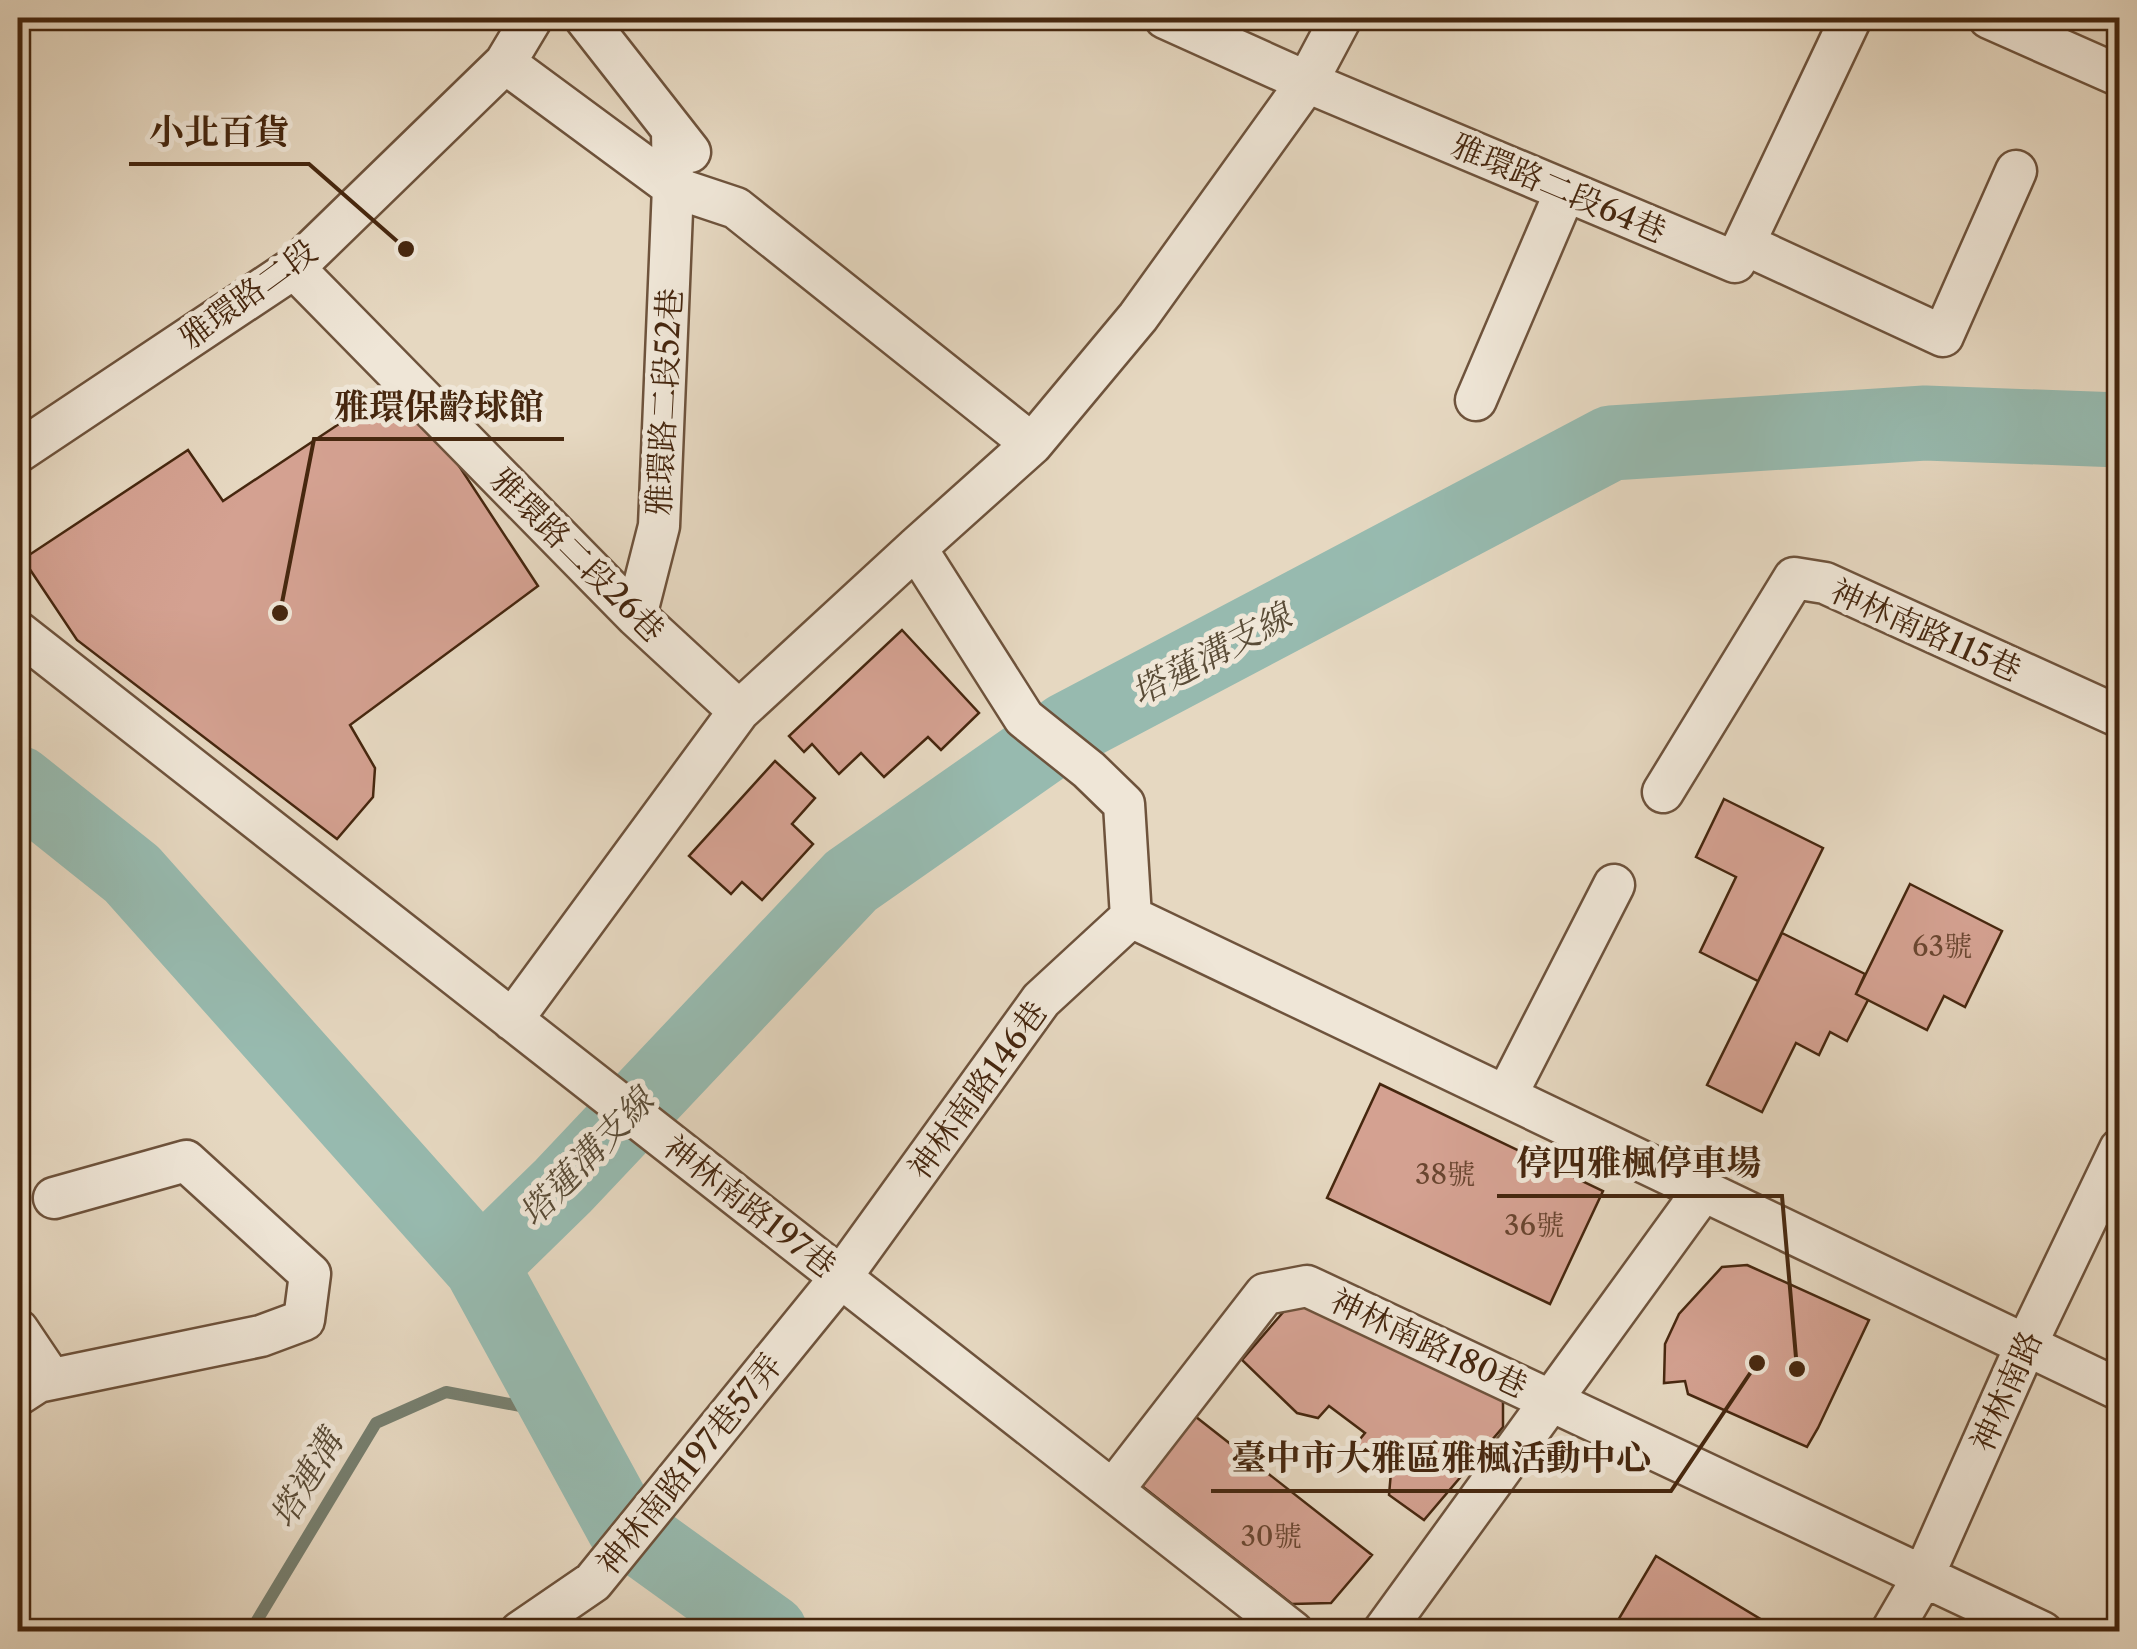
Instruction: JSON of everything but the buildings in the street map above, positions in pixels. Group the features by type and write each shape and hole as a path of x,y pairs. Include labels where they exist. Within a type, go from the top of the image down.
{"street":[{"name":"雅環路二段","path":"18,452 294,268 505,62 532,18"},
{"path":"584,18 736,208 1032,444"},
{"name":"雅環路二段64巷","path":"1164,18 1735,262 1744,244"},
{"path":"512,1020 739,711 1032,444 1138,317 1307,82 1341,18"},
{"path":"1851,18 1744,244 1943,336 2016,171"},
{"path":"1989,18 2120,76"},
{"path":"505,62 674,186 736,208"},
{"name":"雅環路二段52巷","path":"636,616 659,526 674,186 672,131"},
{"path":"1476,400 1565,192"},
{"name":"雅環路二段26巷","path":"294,268 636,616 739,711"},
{"path":"916,548 1024,718 1124,804 1131,917 2120,1390"},
{"name":"神林南路115巷","path":"1663,792 1794,578 1824,583 2120,717"},
{"name":"神林南路197巷","path":"18,632 1293,1632"},
{"path":"1506,1096 1614,885"},
{"name":"神林南路146巷","path":"841,1277 1041,1000 1131,917"},
{"name":"神林南路","path":"1890,1632 1923,1577 2026,1345 2120,1149"},
{"path":"18,1330 34,1387 262,1336 304,1320 310,1274 186,1161 54,1198"},
{"path":"1383,1632 1702,1190"},
{"name":"神林南路197巷57弄","path":"520,1632 594,1582 841,1277"},
{"name":"神林南路180巷","path":"1113,1490 1265,1294 1307,1286 2042,1632"}],"waterway":[{"name":"塔蓮溝支線","path":"481,1266 563,1186 851,881 1067,730 1611,443 1925,423 2120,430"},
{"path":"18,783 132,874 481,1266 623,1526 770,1632"},
{"name":"塔連溝","path":"250,1632 376,1423 446,1392 563,1414"}],"place":[{"name":"小北百貨","path":"406,249"},
{"name":"雅環保齡球館","path":"280,613"},
{"name":"臺中市大雅區雅楓活動中心","path":"1757,1363"},
{"name":"停四雅楓停車場","path":"1797,1369"}]}
